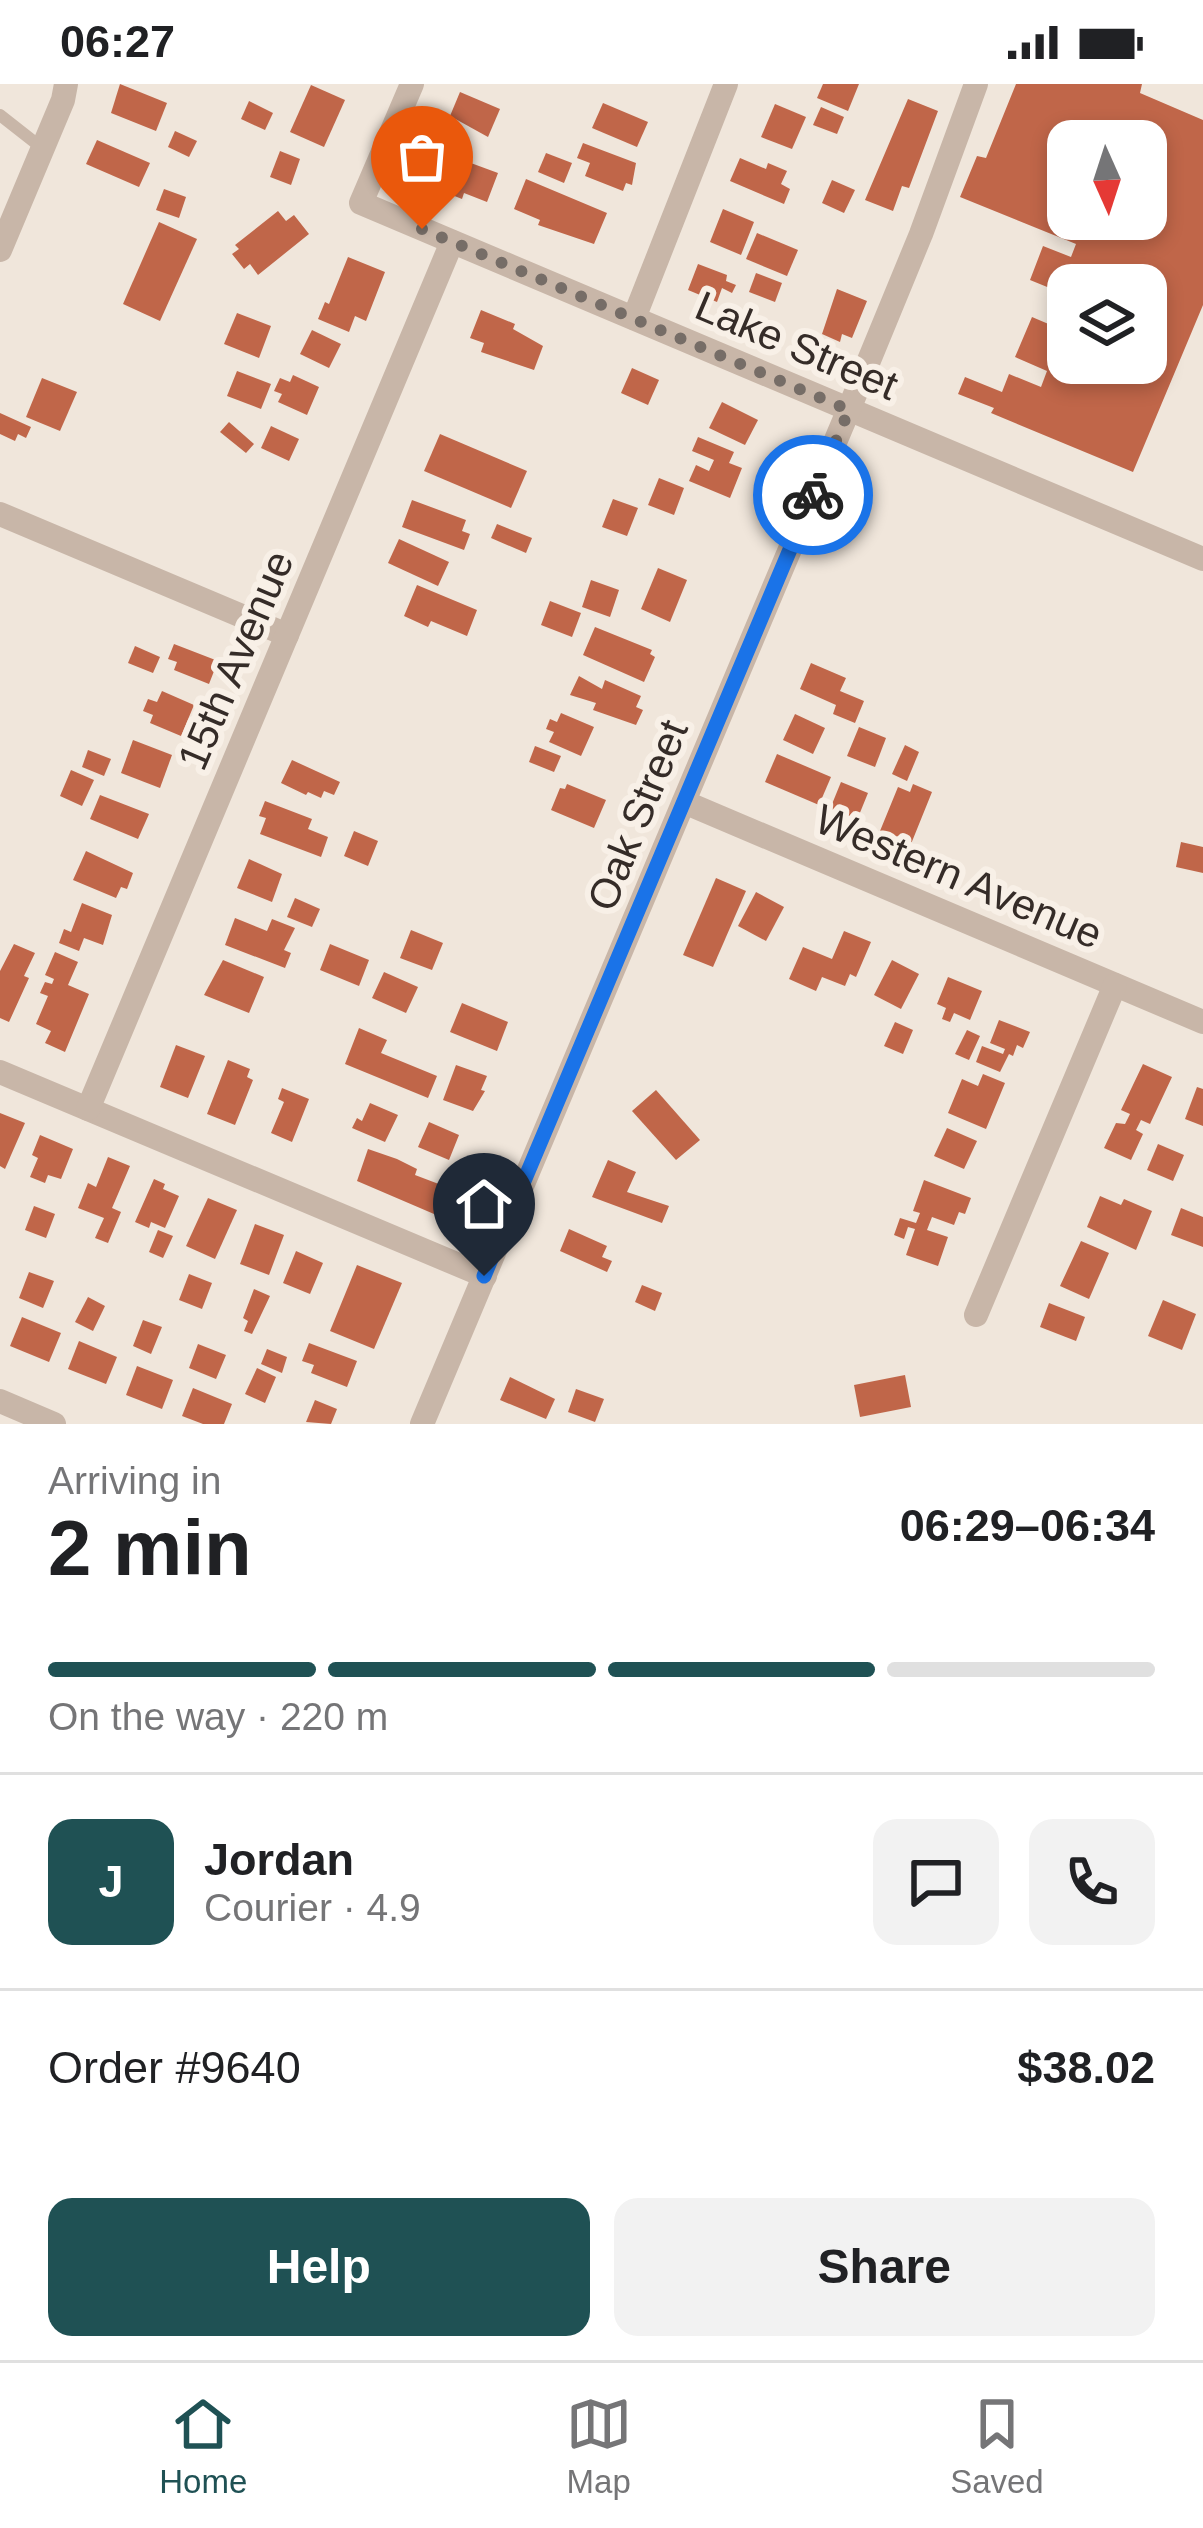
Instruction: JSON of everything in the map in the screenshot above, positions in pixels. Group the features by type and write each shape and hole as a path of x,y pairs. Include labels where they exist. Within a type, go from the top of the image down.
{"street":[{"path":"0,250 66,84"},
{"name":"Lake Street","path":"412,84 361,203 1203,560"},
{"path":"634,319 726,84"},
{"name":"Oak Street","path":"422,1424 849,410 976,84"},
{"name":"15th Avenue","path":"88,1109 452,242"},
{"path":"0,514 287,635"},
{"name":"Western Avenue","path":"684,802 1203,1022"},
{"path":"976,1315 1115,985"},
{"path":"0,1072 484,1276"},
{"path":"0,1401 54,1424"}],"lane":[{"path":"0,116 43,148"}],"building":[{"path":"120,84 167,103 156,131 111,113"},
{"path":"823,84 859,84 848,111 817,98"},
{"path":"1016,84 1142,84 1140,93 1203,120 1203,305 1133,472 991,413 994,408 958,394 965,377 1002,392 1009,374 1041,387 1047,371 1047,384 1167,384 1167,264 1047,264 1047,287 1030,280 1043,246 1071,257 1076,244 1066,240 1167,240 1167,120 1047,120 1047,232 960,197 977,156 986,158"},
{"path":"311,85 345,100 324,147 290,132"},
{"path":"460,92 500,109 488,137 450,116"},
{"path":"908,99 938,111 909,188 902,186 893,211 865,200"},
{"path":"249,101 273,113 265,130 241,119"},
{"path":"603,103 648,122 637,147 592,128"},
{"path":"775,104 806,117 792,149 761,137"},
{"path":"821,107 844,117 837,134 813,125"},
{"path":"175,131 197,141 189,157 168,147"},
{"path":"97,140 150,163 139,187 86,164"},
{"path":"583,143 636,163 632,185 626,183 623,191 585,176 590,163 577,158"},
{"path":"280,151 300,159 291,185 270,177"},
{"path":"441,152 498,173 487,202 464,193 462,199 452,195 453,189 430,180"},
{"path":"546,153 572,163 564,183 538,172"},
{"path":"740,158 766,169 768,163 787,171 781,184 790,189 784,204 730,181"},
{"path":"526,179 607,213 594,244 538,225 540,220 514,209"},
{"path":"832,180 855,190 844,213 822,203"},
{"path":"164,189 186,197 179,218 156,210"},
{"path":"723,209 754,222 741,255 710,242"},
{"path":"278,211 286,221 294,215 309,234 258,275 250,264 244,269 232,254 239,249 235,245"},
{"path":"159,222 197,239 160,321 123,304"},
{"path":"757,233 798,250 787,276 746,259"},
{"path":"348,257 385,272 366,321 355,316 349,332 318,319"},
{"path":"698,264 727,275 726,281 736,285 732,293 722,288 717,302 688,290"},
{"path":"756,273 782,283 775,302 749,292"},
{"path":"837,289 867,301 852,338 842,334 840,342 822,334"},
{"path":"481,310 515,324 513,329 543,346 534,370 481,352 484,343 470,338"},
{"path":"237,313 271,326 259,358 224,344"},
{"path":"1032,317 1047,323 1047,371 1015,357"},
{"path":"312,330 341,344 329,368 300,354"},
{"path":"632,368 659,380 648,405 621,393"},
{"path":"237,371 271,384 261,409 227,396"},
{"path":"293,375 319,387 307,415 278,402 282,394 274,391 280,378 290,382"},
{"path":"42,378 77,392 60,431 26,417"},
{"path":"722,402 758,420 745,445 709,428"},
{"path":"0,413 31,427 26,438 18,434 15,441 0,434"},
{"path":"229,422 254,444 246,453 220,432"},
{"path":"271,426 299,439 289,461 261,448"},
{"path":"440,434 527,471 511,508 424,471"},
{"path":"698,437 734,452 729,463 742,468 730,498 689,481 696,465 709,471 714,460 692,451"},
{"path":"659,478 684,488 674,515 648,505"},
{"path":"613,499 638,508 627,536 602,527"},
{"path":"412,500 466,520 462,531 470,534 464,550 402,527"},
{"path":"497,524 532,538 526,553 491,538"},
{"path":"399,539 449,562 438,586 388,563"},
{"path":"658,568 687,580 670,622 641,609"},
{"path":"591,580 619,590 610,617 582,607"},
{"path":"417,585 477,610 467,636 404,616"},
{"path":"550,601 581,613 572,637 541,625"},
{"path":"595,627 652,650 655,657 644,682 583,655"},
{"path":"174,644 218,661 209,684 174,670 177,662 168,659"},
{"path":"135,646 160,657 153,673 128,663"},
{"path":"811,663 846,678 840,691 864,701 855,723 833,714 836,705 800,689"},
{"path":"579,676 602,689 605,680 641,696 636,707 643,710 636,725 593,710 596,703 570,695"},
{"path":"162,691 194,705 181,736 150,723 153,715 143,711 148,699 157,702"},
{"path":"561,713 594,727 581,756 549,742 554,732 546,729 550,719 557,722"},
{"path":"795,714 825,728 813,754 783,740"},
{"path":"859,727 886,738 875,767 847,756"},
{"path":"133,740 172,755 160,788 121,773"},
{"path":"905,745 919,752 907,781 892,774"},
{"path":"535,746 561,756 554,772 529,762"},
{"path":"88,750 111,759 104,776 82,767"},
{"path":"777,754 831,777 819,805 765,782"},
{"path":"292,760 340,782 334,795 324,791 321,798 306,795 281,783"},
{"path":"71,770 94,780 82,806 60,796"},
{"path":"841,782 868,793 857,820 830,809"},
{"path":"567,784 606,800 594,828 551,810 560,788"},
{"path":"913,784 932,792 911,844 880,831 898,787 910,792"},
{"path":"100,795 149,814 138,839 90,819"},
{"path":"265,801 312,819 308,829 328,837 321,857 260,834 266,818 259,816"},
{"path":"354,831 378,841 368,866 344,856"},
{"path":"1181,842 1203,847 1203,873 1176,867"},
{"path":"86,851 133,873 127,889 121,887 116,898 73,880"},
{"path":"249,859 282,874 272,902 237,888"},
{"path":"716,878 746,891 713,967 683,955"},
{"path":"756,892 784,907 766,941 738,926"},
{"path":"295,898 320,909 312,927 287,917"},
{"path":"82,903 112,915 103,945 84,938 79,951 59,943 64,929 71,932"},
{"path":"235,918 267,931 272,919 295,928 284,950 291,953 285,968 225,945"},
{"path":"411,930 443,943 432,970 400,958"},
{"path":"844,931 871,942 856,977 850,974 845,986 822,977 816,991 789,979 803,947 832,959"},
{"path":"14,944 35,953 9,1022 0,1018 0,971"},
{"path":"330,944 369,960 359,986 320,970"},
{"path":"55,952 78,962 68,985 89,994 65,1052 45,1043 51,1031 36,1024 48,996 40,993 45,982 52,984 54,979 45,975"},
{"path":"223,960 264,977 249,1013 204,995"},
{"path":"892,960 919,974 901,1009 874,995"},
{"path":"384,972 418,987 406,1013 372,998"},
{"path":"948,977 982,991 970,1020 954,1013 950,1022 942,1019 946,1008 937,1004"},
{"path":"462,1003 508,1022 497,1051 450,1032"},
{"path":"999,1020 1030,1032 1023,1048 1017,1045 1000,1072 976,1062 982,1046 1003,1054 1005,1049 990,1043"},
{"path":"895,1022 913,1030 903,1054 884,1046"},
{"path":"359,1028 387,1040 381,1053 437,1076 428,1098 345,1064"},
{"path":"967,1030 980,1036 969,1060 955,1054"},
{"path":"176,1045 205,1056 188,1098 160,1087"},
{"path":"228,1060 250,1069 247,1077 253,1080 235,1125 207,1114"},
{"path":"1143,1064 1172,1077 1150,1124 1141,1120 1136,1130 1143,1134 1131,1160 1104,1148 1116,1123 1125,1124 1130,1114 1121,1110"},
{"path":"456,1065 487,1076 481,1090 485,1091 473,1111 443,1100"},
{"path":"983,1074 1005,1083 986,1129 948,1113 962,1079 978,1086"},
{"path":"1197,1087 1203,1089 1203,1126 1185,1119"},
{"path":"282,1088 309,1099 292,1142 271,1133 284,1102 278,1099"},
{"path":"656,1090 700,1140 676,1160 632,1111"},
{"path":"370,1103 398,1115 385,1142 352,1128 357,1118 362,1121"},
{"path":"0,1113 25,1123 5,1169 0,1166"},
{"path":"429,1122 459,1135 449,1160 418,1147"},
{"path":"947,1128 977,1141 964,1169 934,1156"},
{"path":"40,1135 73,1149 61,1179 48,1175 45,1183 30,1177"},
{"path":"1158,1144 1184,1155 1173,1181 1147,1170"},
{"path":"368,1149 397,1159 417,1169 415,1175 444,1186 434,1214 357,1181"},
{"path":"108,1157 130,1166 112,1208 121,1212 108,1243 95,1238 104,1218 78,1208 88,1183 96,1187"},
{"path":"608,1160 636,1172 627,1192 669,1206 662,1223 592,1197"},
{"path":"154,1179 179,1196 165,1228 135,1222"},
{"path":"924,1180 971,1198 954,1225 932,1217 927,1230 948,1237 938,1266 906,1255 915,1229 908,1227 904,1239 894,1235 900,1218 916,1223 920,1213 913,1211"},
{"path":"1100,1196 1121,1205 1124,1199 1152,1211 1136,1250 1087,1227"},
{"path":"208,1198 237,1210 215,1259 186,1246"},
{"path":"34,1206 55,1214 46,1238 25,1230"},
{"path":"1181,1208 1203,1217 1203,1247 1171,1235"},
{"path":"255,1224 284,1235 269,1275 240,1264"},
{"path":"569,1229 607,1246 602,1257 612,1261 607,1272 560,1251"},
{"path":"158,1230 173,1236 163,1258 149,1252"},
{"path":"1081,1241 1109,1253 1089,1299 1060,1286"},
{"path":"296,1251 323,1263 310,1294 283,1283"},
{"path":"357,1265 402,1283 374,1349 330,1331"},
{"path":"29,1272 54,1281 43,1308 19,1298"},
{"path":"189,1274 212,1283 202,1309 179,1300"},
{"path":"642,1285 662,1293 655,1311 635,1302"},
{"path":"254,1289 270,1296 252,1334 244,1331 248,1321 243,1318"},
{"path":"88,1297 105,1306 93,1331 75,1322"},
{"path":"1163,1300 1196,1314 1182,1350 1148,1336"},
{"path":"1049,1303 1085,1317 1076,1341 1040,1327"},
{"path":"22,1317 61,1333 49,1362 10,1346"},
{"path":"143,1320 162,1327 151,1354 133,1346"},
{"path":"79,1341 117,1357 106,1384 68,1369"},
{"path":"309,1343 357,1361 347,1387 311,1373 314,1365 302,1361"},
{"path":"198,1344 226,1355 216,1379 189,1368"},
{"path":"267,1349 287,1357 282,1373 261,1364"},
{"path":"137,1366 173,1380 162,1409 126,1395"},
{"path":"257,1368 276,1377 265,1403 245,1394"},
{"path":"905,1375 911,1407 860,1417 854,1385"},
{"path":"510,1377 555,1399 546,1419 500,1400"},
{"path":"193,1388 232,1404 224,1424 203,1424 182,1416"},
{"path":"576,1389 604,1399 595,1422 568,1412"},
{"path":"315,1400 337,1409 331,1424 306,1422"}],"way so far":[{"path":"422,229 849,410 813,495"}],"route":[{"path":"484,1276 813,495"}]}
